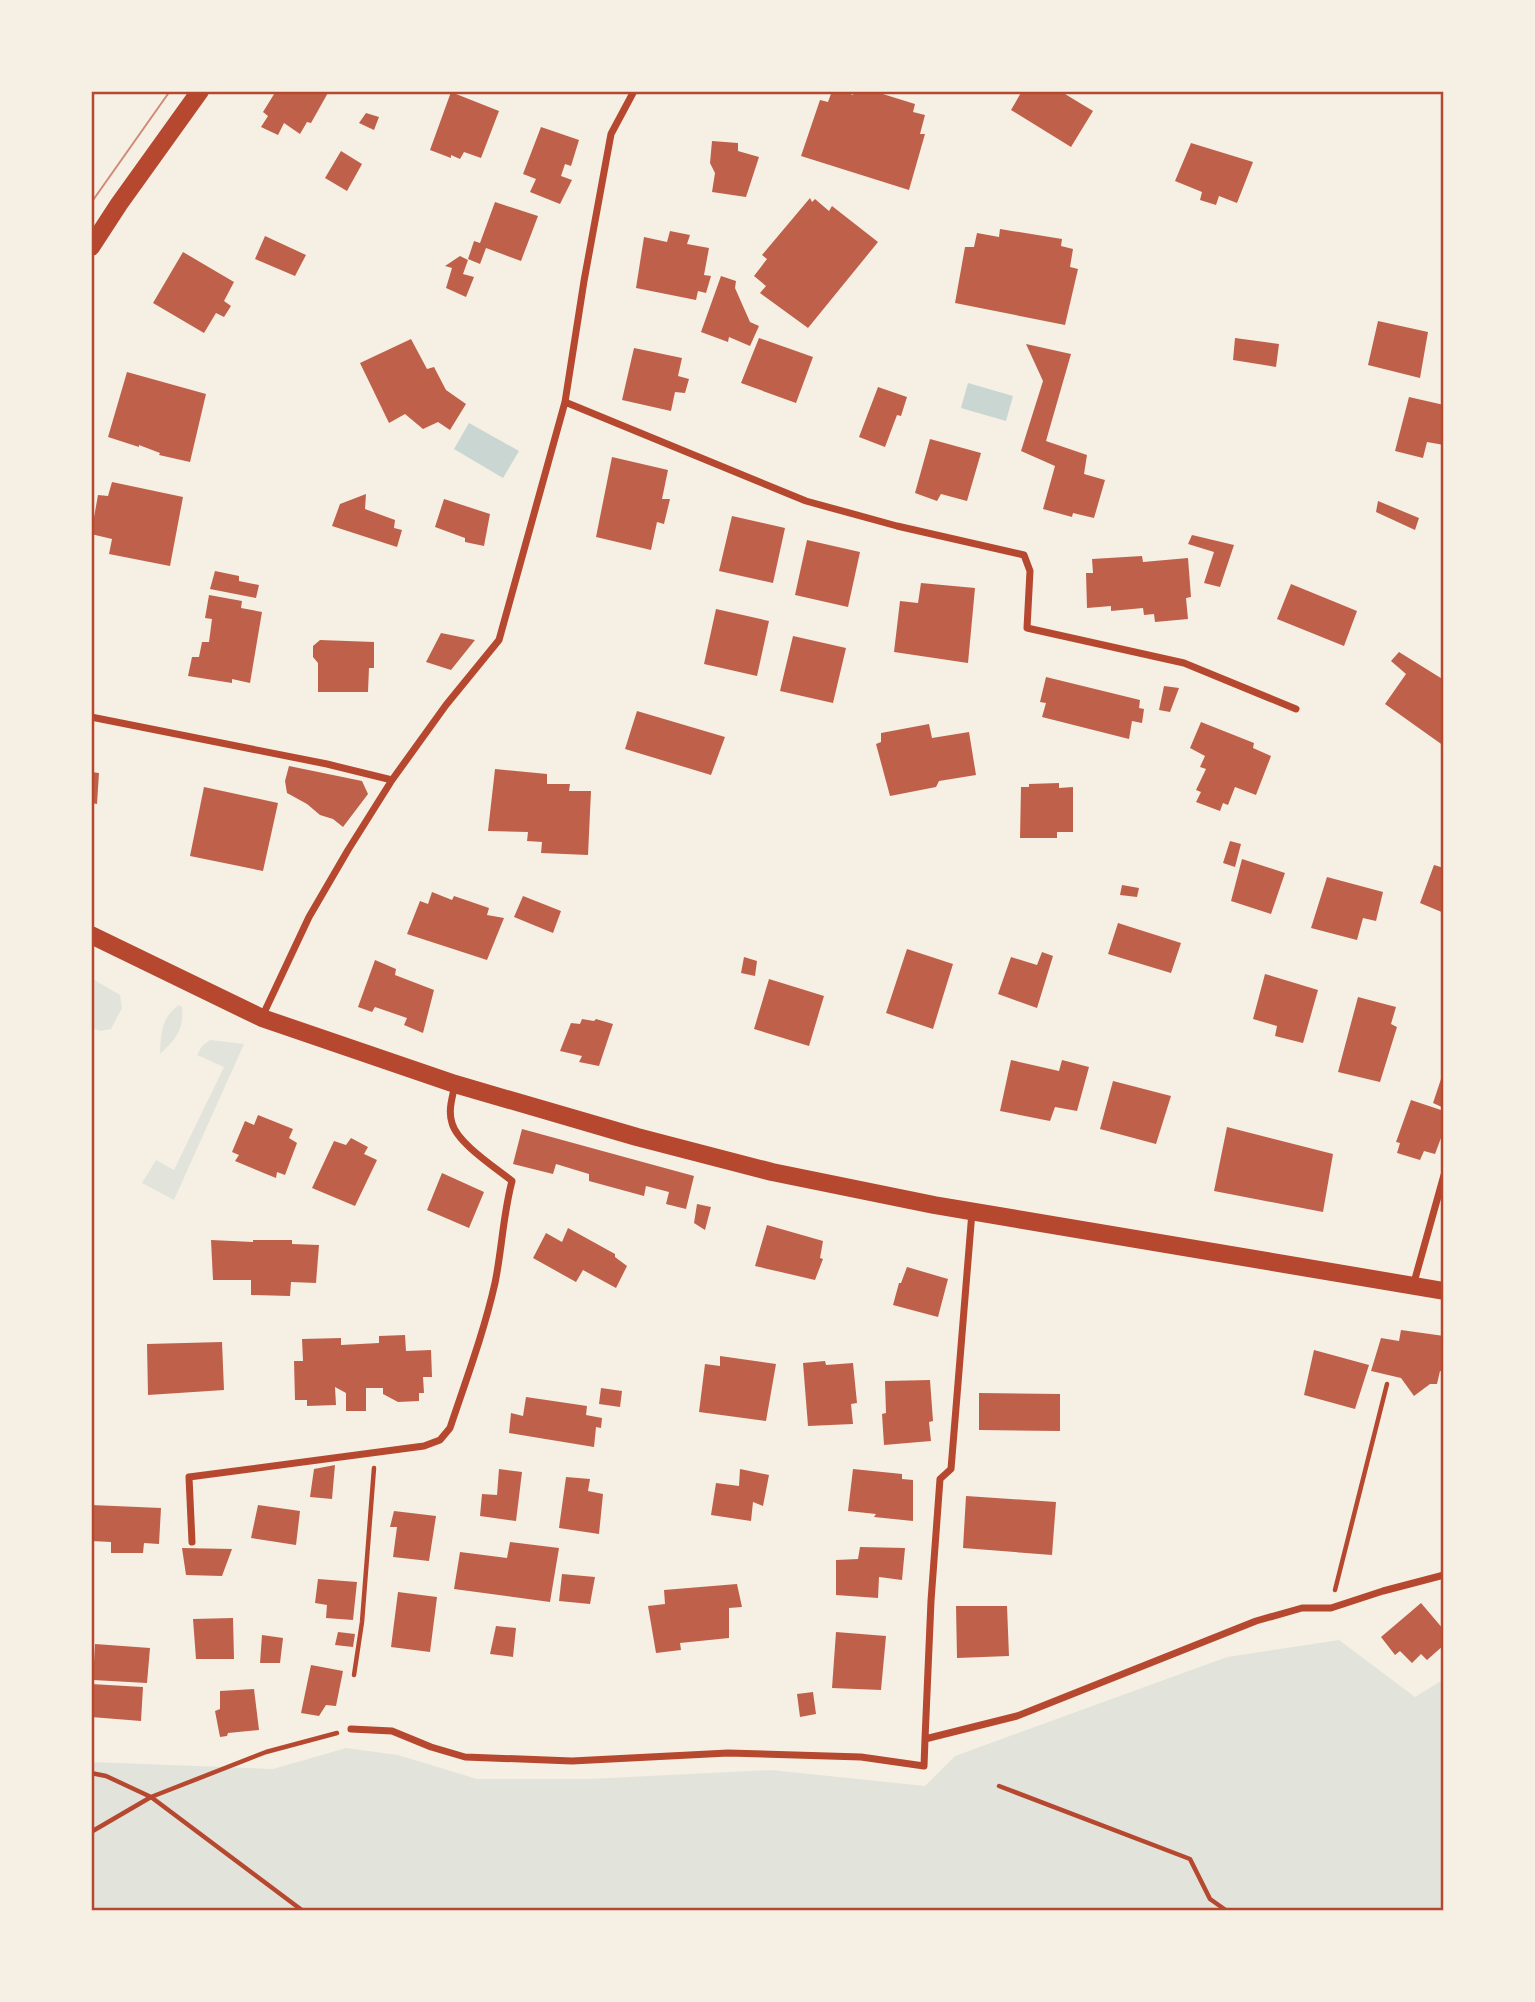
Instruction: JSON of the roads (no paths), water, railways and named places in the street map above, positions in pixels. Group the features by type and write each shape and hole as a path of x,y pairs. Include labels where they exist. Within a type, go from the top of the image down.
{"main road":[{"path":"91,247 200,91"},
{"path":"91,935 262,1018 455,1084 637,1137 772,1172 972,1211 1444,1291"}],"street":[{"path":"262,1018 309,917 392,780 446,705 499,640 565,402 611,134 634,91"},
{"path":"565,402 806,501 897,526 1024,555 1030,571 1027,628 1184,663 1296,709"},
{"path":"91,717 327,764 392,780"},
{"path":"192,1542 189,1477 424,1446 440,1440 450,1428 487,1316 495,1280 504,1210 512,1181 467,1144 452,1126 450,1108 455,1084"},
{"path":"1413,1286 1444,1175"},
{"path":"351,1729 392,1731 464,1757 572,1761 728,1753 861,1757 923,1766 940,1479 951,1469 972,1211"},
{"path":"925,1740 1017,1716 1256,1621 1302,1608 1331,1608 1444,1575"}],"tram line":[{"path":"91,203 170,91"}]}
